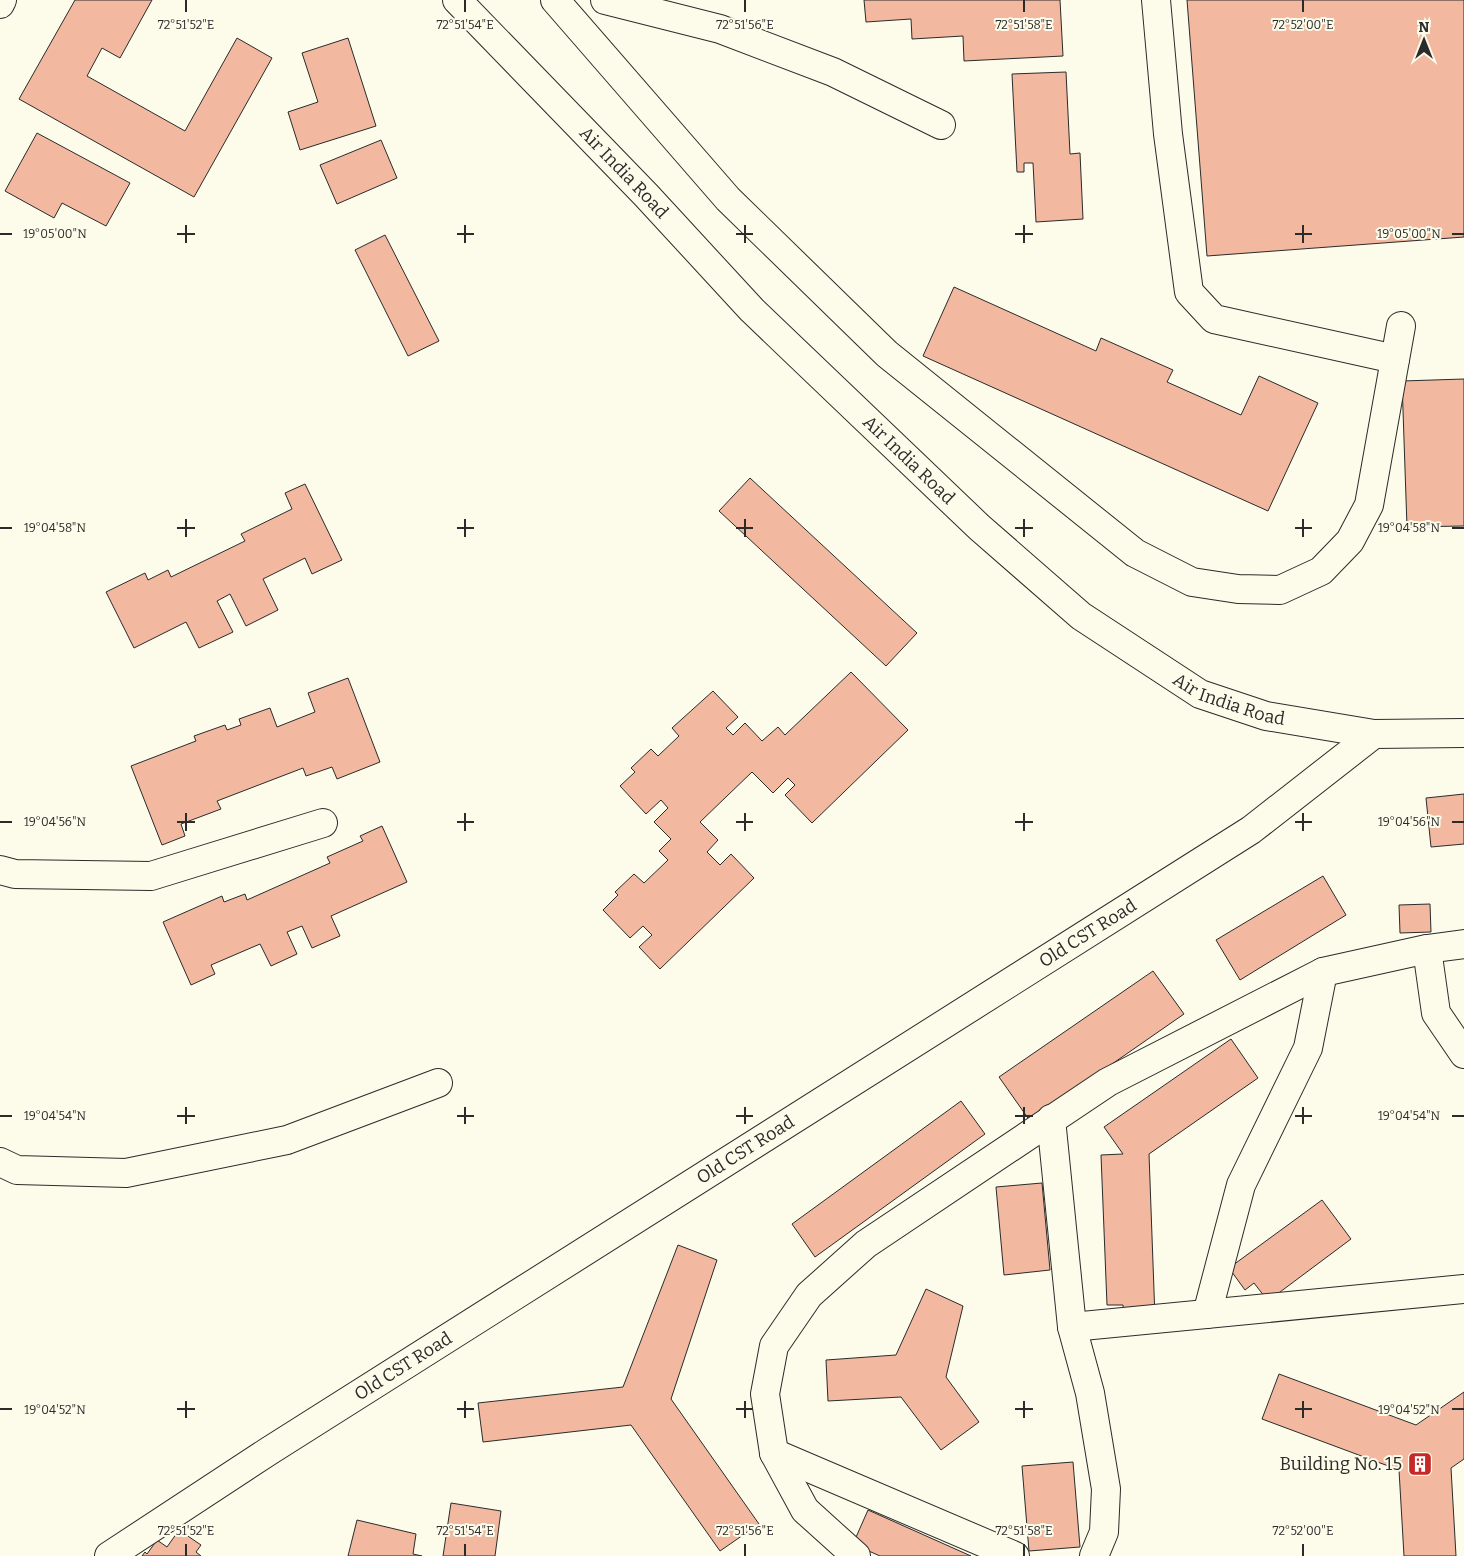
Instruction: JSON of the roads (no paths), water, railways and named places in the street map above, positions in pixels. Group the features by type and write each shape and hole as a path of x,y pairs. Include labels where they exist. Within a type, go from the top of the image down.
{"street":[{"path":"0,4 2,0"},
{"name":"Air India Road","path":"457,0 646,195 752,310 979,527 1081,616 1200,694 1266,716 1374,734 1464,733"},
{"path":"555,0 728,199 887,354 1135,553 1192,582 1238,589 1280,590 1321,571 1350,541 1369,504 1401,326"},
{"path":"605,0 728,32 833,72 941,125"},
{"path":"1156,0 1168,134 1190,292 1214,319 1395,359"},
{"name":"Old CST Road","path":"109,1556 278,1446 1251,830 1374,734"},
{"path":"0,870 15,874 151,876 324,824"},
{"path":"856,1556 805,1510 774,1454 765,1394 774,1346 809,1295 866,1244 1108,1082 1323,972 1427,949 1464,944"},
{"path":"1427,949 1436,1013 1457,1047 1464,1054"},
{"path":"1207,1314 1241,1185 1308,1048 1323,972"},
{"path":"0,1162 17,1170 126,1173 287,1140 438,1083"},
{"path":"1051,1119 1072,1326 1090,1393 1106,1489 1104,1532 1094,1556"},
{"path":"1072,1326 1464,1289"},
{"path":"774,1454 1015,1556"}],"place":[{"name":"Building No. 15","path":"1420,1464"}]}
